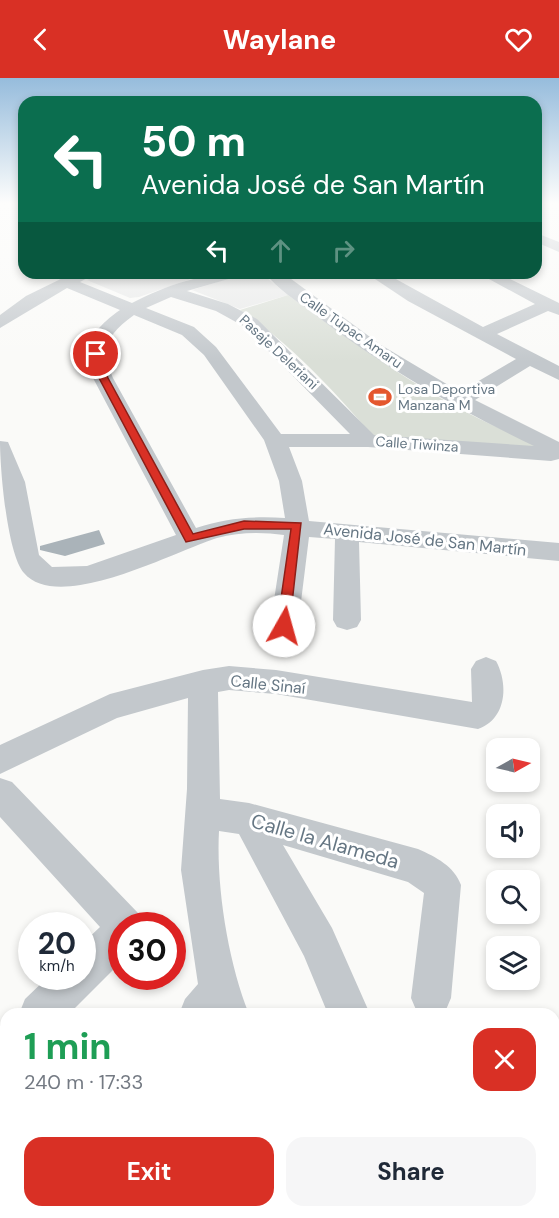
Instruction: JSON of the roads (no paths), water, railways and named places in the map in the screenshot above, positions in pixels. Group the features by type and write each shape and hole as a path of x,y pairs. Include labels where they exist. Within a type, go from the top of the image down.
{"street":[{"path":"0,323 32,300 70,279"},
{"path":"81,279 130,309 178,325 199,339 275,440 282,455 296,508 297,526 284,626"},
{"path":"190,539 98,365 96,354 100,341 109,327 130,309 171,292 213,279"},
{"name":"Calle Tupac Amaru","path":"281,279 324,313 459,401 559,450"},
{"path":"384,279 481,335 559,374"},
{"path":"498,279 553,307"},
{"name":"Pasaje Deleriani","path":"171,292 211,302 236,312 251,323 368,441"},
{"path":"481,335 553,307"},
{"path":"459,401 527,360"},
{"name":"Calle Tiwinza","path":"275,440 368,441 526,451 559,456"},
{"name":"Avenida José de San Martín","path":"3,463 25,556 34,570 49,578 89,575 215,530 244,525 297,526 559,552"},
{"path":"347,532 347,620"},
{"name":"Calle Sinaí","path":"0,760 110,707 203,682 229,678 276,682 478,716 488,705 486,669"},
{"path":"203,682 204,789 201,812 200,885 216,1006"},
{"path":"0,793 111,912"},
{"name":"Calle la Alameda","path":"201,812 249,819 418,867 444,885 431,998"},
{"path":"249,819 318,942 346,1008"},
{"path":"96,958 108,947"},
{"path":"46,1008 64,990"}],"place":[{"name":"Losa Deportiva Manzana M","path":"380,397"}]}
